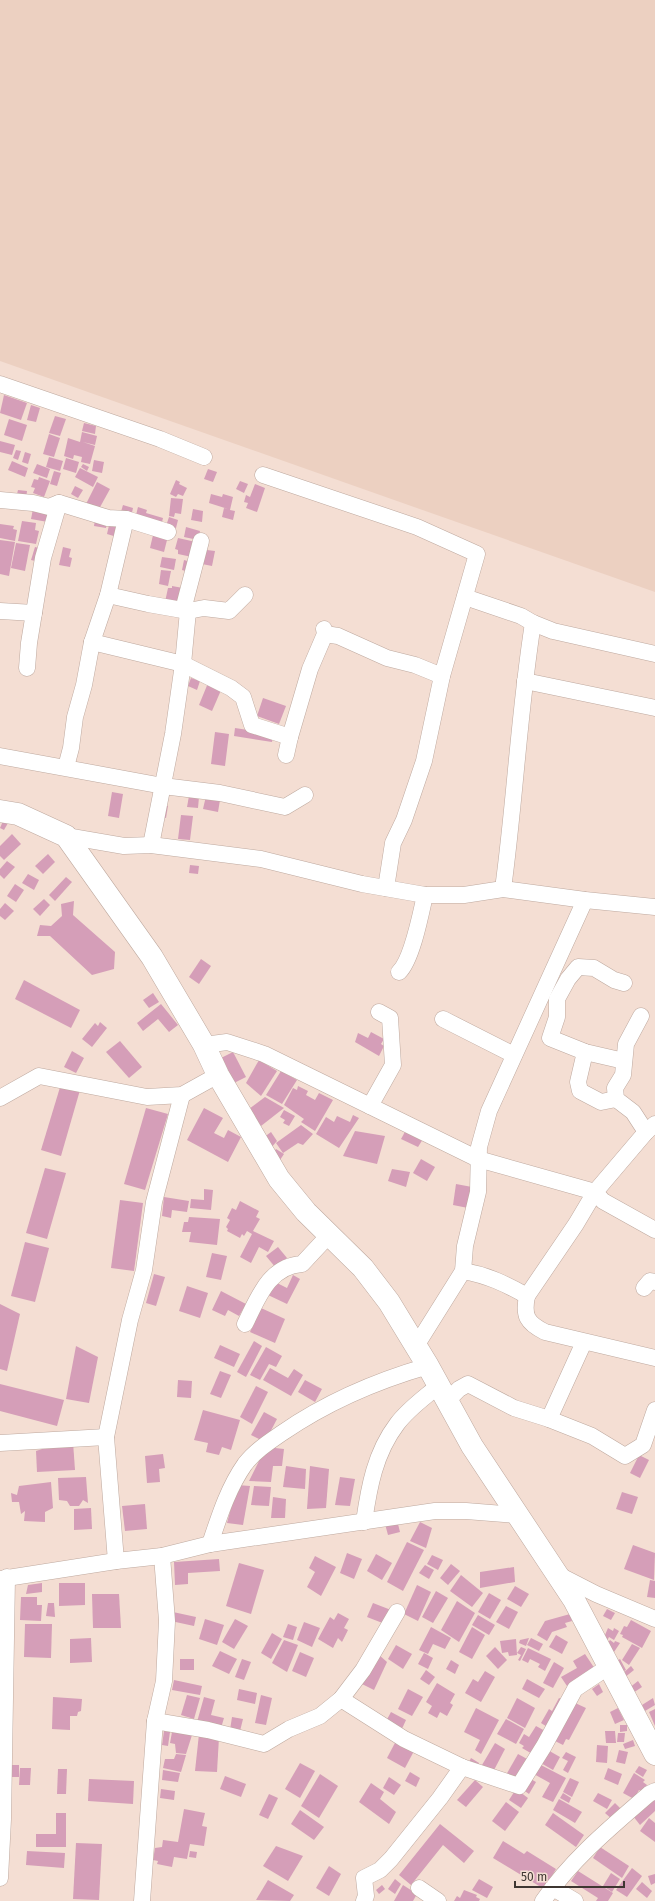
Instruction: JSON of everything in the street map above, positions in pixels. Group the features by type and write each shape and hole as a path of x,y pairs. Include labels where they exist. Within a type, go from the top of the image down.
{"main road":[{"path":"0,811 18,814 66,836 152,957 204,1045 218,1075 279,1179 306,1212 363,1268 390,1302 428,1366 442,1394 472,1446 517,1515 559,1575 574,1600 655,1754"}],"street":[{"path":"0,384 160,439 204,457"},
{"path":"263,475 417,527 477,554 442,676 424,761 404,820 393,843 386,888"},
{"path":"0,500 33,503 49,507 59,503 108,518 126,519 168,532"},
{"path":"27,668 43,558 59,503"},
{"path":"66,767 71,748 75,716 84,685 92,642 108,595 126,519"},
{"path":"150,845 163,786 183,664 186,610 200,541"},
{"path":"108,595 148,604 186,610 204,608 229,611 245,595"},
{"path":"465,597 521,616 533,623 554,631 655,654"},
{"path":"0,611 34,613"},
{"path":"503,889 510,837 525,681 533,623"},
{"path":"286,755 310,669 324,632 338,636 387,658 415,665 442,676"},
{"path":"92,642 183,664 231,688 243,697 252,725 290,737"},
{"path":"525,681 655,708"},
{"path":"0,756 163,786 220,793 285,807 305,795"},
{"path":"66,836 124,846 150,845 261,859 306,872 425,895 464,895 503,889 585,900 655,907"},
{"path":"398,972 406,960 417,932 425,895"},
{"path":"416,1346 463,1271 465,1246 478,1192 478,1160 489,1111 585,900"},
{"path":"624,983 614,980 594,968 578,966 568,979 557,999 557,1017 550,1038 585,1052 624,1061"},
{"path":"370,1106 393,1065 390,1018 379,1012"},
{"path":"641,1016 626,1044 623,1075 615,1088 616,1099 650,1128 595,1192 569,1236 527,1296 524,1310 532,1326 545,1332 655,1358"},
{"path":"443,1019 514,1055"},
{"path":"204,1045 227,1042 264,1054 478,1160 595,1192 603,1201 655,1230"},
{"path":"585,1052 578,1082 580,1091 601,1102 616,1099"},
{"path":"0,1098 38,1076 147,1097 182,1095 218,1075"},
{"path":"116,1561 106,1437 130,1320 144,1270 154,1202 182,1095"},
{"path":"245,1324 265,1286 279,1270 290,1264 302,1264 329,1235"},
{"path":"463,1271 480,1274 506,1283 527,1296"},
{"path":"549,1419 584,1342"},
{"path":"210,1544 230,1490 246,1464 265,1445 294,1425 344,1396 404,1373 428,1366"},
{"path":"364,1522 369,1486 383,1446 397,1423 416,1404 459,1389 468,1384 514,1408 549,1419 592,1436 624,1456 643,1445 650,1438 655,1410"},
{"path":"0,1442 106,1437"},
{"path":"0,1878 3,1819 4,1578 116,1561 162,1556 210,1544 435,1511 466,1511 517,1515"},
{"path":"142,1901 155,1721 164,1682 167,1621 162,1556"},
{"path":"559,1575 596,1594 655,1619"},
{"path":"155,1721 208,1730 264,1744 289,1729 320,1716 341,1699 363,1670 397,1612"},
{"path":"341,1699 404,1738 462,1767 519,1786 544,1746 575,1689 608,1666"},
{"path":"364,1901 366,1896 364,1878 380,1870 392,1859 440,1798 462,1767"},
{"path":"546,1897 571,1865 604,1833 649,1794 655,1791"},
{"path":"419,1888 438,1901"},
{"path":"546,1897 575,1901"}],"shaded area":[{"path":"0,0 655,0 655,592 0,361"}],"building":[{"path":"4,395 27,403 21,420 0,413"},
{"path":"31,405 40,408 36,422 27,420"},
{"path":"55,416 66,419 60,436 49,433"},
{"path":"9,419 27,425 22,441 4,435"},
{"path":"84,423 96,426 95,434 82,431"},
{"path":"82,432 97,436 95,445 83,442 95,446 90,464 81,462 82,457 74,455 73,459 64,456 68,438 80,442"},
{"path":"49,434 60,438 54,457 43,454"},
{"path":"0,441 15,445 12,455 0,452"},
{"path":"16,450 21,451 18,460 13,458"},
{"path":"25,452 31,454 28,464 22,462"},
{"path":"49,457 63,461 60,471 46,467"},
{"path":"66,458 79,462 76,473 63,469"},
{"path":"94,460 104,462 102,473 92,471"},
{"path":"12,461 28,468 25,477 8,470"},
{"path":"37,464 50,469 47,478 33,473"},
{"path":"83,464 89,467 87,471 81,467"},
{"path":"80,468 98,477 93,487 75,477"},
{"path":"208,469 217,472 213,482 204,479"},
{"path":"54,471 61,473 57,486 50,484"},
{"path":"39,477 50,481 44,497 33,493 35,488 31,487 34,479 38,480"},
{"path":"176,480 180,482 179,484 187,488 183,496 178,494 176,497 170,494"},
{"path":"240,481 248,484 244,493 236,489"},
{"path":"97,482 110,489 99,509 85,506"},
{"path":"255,484 265,488 257,512 246,508 248,503 244,502 246,495 250,497"},
{"path":"75,486 83,490 78,498 71,494"},
{"path":"18,490 27,491 26,499 16,498"},
{"path":"211,494 222,497 223,494 233,497 230,510 235,511 233,520 222,517 224,508 228,509 209,503"},
{"path":"171,498 183,499 181,514 175,513 174,517 169,516"},
{"path":"123,505 133,508 131,517 120,515"},
{"path":"138,507 147,510 146,513 163,518 161,526 135,519"},
{"path":"33,509 61,516 59,524 31,519"},
{"path":"193,509 203,511 202,522 191,520"},
{"path":"169,517 178,520 176,528 166,526"},
{"path":"95,519 107,521 106,528 94,526"},
{"path":"22,521 36,523 35,530 39,531 36,544 18,541"},
{"path":"110,521 129,525 117,537 107,534"},
{"path":"0,524 14,526 13,529 17,530 15,541 0,538"},
{"path":"186,527 200,531 198,540 184,537"},
{"path":"153,535 168,536 164,552 150,548"},
{"path":"178,538 196,542 192,557 178,554 178,550 175,549"},
{"path":"0,540 15,542 9,576 0,574"},
{"path":"16,543 30,545 25,571 11,568"},
{"path":"35,547 50,551 47,564 31,560"},
{"path":"63,547 71,549 69,557 72,558 70,567 59,565"},
{"path":"199,549 215,551 212,566 197,563"},
{"path":"162,557 176,559 174,570 160,567"},
{"path":"184,560 191,562 189,572 182,570"},
{"path":"161,570 171,571 168,586 159,584"},
{"path":"172,586 183,588 180,605 165,602 168,588 172,588"},
{"path":"191,678 200,681 197,690 188,686"},
{"path":"208,683 222,688 212,711 199,705"},
{"path":"263,698 286,706 279,724 257,716"},
{"path":"235,728 273,734 272,742 234,736"},
{"path":"215,732 229,734 225,766 211,764"},
{"path":"112,792 123,794 119,818 108,816"},
{"path":"189,796 199,797 198,808 187,807"},
{"path":"206,796 220,800 218,812 203,809"},
{"path":"163,805 168,806 166,818 160,817"},
{"path":"181,815 193,816 190,840 178,839"},
{"path":"3,821 8,823 4,830 0,828"},
{"path":"12,834 21,844 4,860 0,856 0,846"},
{"path":"48,854 55,862 43,874 35,866"},
{"path":"7,861 15,867 4,879 0,875 0,869"},
{"path":"190,865 199,866 198,874 189,873"},
{"path":"28,874 39,880 34,890 22,883"},
{"path":"66,877 72,882 55,901 49,895"},
{"path":"15,884 24,890 16,902 7,896"},
{"path":"44,899 50,905 40,916 33,909"},
{"path":"74,901 73,915 115,952 114,969 92,975 50,936 37,936 40,925 51,926 62,916 61,904"},
{"path":"5,903 14,911 5,920 0,916 0,909"},
{"path":"201,959 211,966 199,984 189,977"},
{"path":"24,980 80,1010 71,1028 15,999"},
{"path":"153,993 159,1002 149,1008 143,1000"},
{"path":"161,1004 178,1025 169,1032 158,1019 143,1031 137,1023"},
{"path":"100,1022 107,1028 92,1047 82,1039 95,1023 98,1026"},
{"path":"371,1032 384,1039 381,1044 384,1046 379,1056 355,1042 358,1033 368,1038"},
{"path":"120,1041 142,1067 129,1078 106,1052"},
{"path":"72,1051 84,1058 76,1073 64,1067"},
{"path":"233,1052 246,1077 234,1083 221,1058"},
{"path":"259,1060 277,1071 261,1096 246,1083"},
{"path":"281,1071 297,1080 282,1104 266,1095"},
{"path":"61,1084 80,1090 61,1156 41,1150"},
{"path":"298,1086 308,1091 306,1095 315,1100 319,1093 333,1100 315,1131 301,1122 304,1119 284,1105 293,1088 297,1090"},
{"path":"265,1097 284,1108 261,1126 249,1109"},
{"path":"146,1108 168,1114 145,1190 124,1184"},
{"path":"204,1108 223,1118 214,1133 224,1138 228,1130 241,1137 228,1162 187,1140"},
{"path":"284,1110 295,1116 289,1126 283,1123 285,1120 280,1117"},
{"path":"353,1115 359,1118 339,1148 316,1134 326,1117 334,1122 337,1116 350,1122"},
{"path":"301,1125 313,1134 303,1145 298,1143 283,1153 276,1143"},
{"path":"406,1130 423,1139 418,1147 401,1139"},
{"path":"355,1131 385,1136 377,1164 343,1156"},
{"path":"271,1132 277,1141 270,1149 263,1138"},
{"path":"276,1149 284,1154 280,1160 272,1154"},
{"path":"421,1159 435,1167 427,1181 413,1173"},
{"path":"45,1168 66,1173 47,1239 26,1233"},
{"path":"392,1169 410,1172 406,1187 388,1181"},
{"path":"456,1184 472,1187 468,1208 453,1205"},
{"path":"204,1189 213,1190 211,1210 190,1208 191,1199 204,1200"},
{"path":"164,1197 189,1201 187,1212 172,1210 171,1218 162,1216"},
{"path":"120,1200 143,1203 134,1271 111,1268"},
{"path":"240,1201 259,1211 256,1217 260,1219 253,1231 274,1241 268,1252 259,1247 251,1263 240,1257 252,1234 247,1231 244,1236 242,1234 240,1238 227,1231 228,1229 226,1227 230,1220 227,1218 232,1208 236,1210"},
{"path":"189,1217 220,1219 217,1245 189,1242 191,1232 182,1232 184,1222 188,1222"},
{"path":"25,1242 49,1248 35,1302 11,1296"},
{"path":"278,1247 287,1258 276,1268 266,1256"},
{"path":"212,1253 227,1256 221,1280 206,1277"},
{"path":"154,1274 165,1277 156,1306 146,1303"},
{"path":"293,1275 300,1279 287,1304 268,1295 275,1282 287,1288"},
{"path":"187,1286 208,1293 200,1318 179,1311"},
{"path":"221,1291 246,1304 239,1316 228,1310 225,1316 212,1310"},
{"path":"0,1304 20,1314 7,1371 0,1369"},
{"path":"261,1308 285,1319 275,1343 250,1332"},
{"path":"254,1341 262,1346 246,1377 237,1372"},
{"path":"220,1345 240,1354 234,1367 214,1358"},
{"path":"76,1346 98,1357 89,1403 66,1399"},
{"path":"266,1347 282,1356 276,1367 269,1364 260,1380 250,1375"},
{"path":"270,1368 288,1378 294,1369 303,1375 291,1396 263,1380"},
{"path":"220,1371 231,1375 221,1398 210,1394"},
{"path":"178,1380 192,1381 191,1398 177,1397"},
{"path":"305,1380 322,1389 315,1402 298,1392"},
{"path":"0,1384 64,1400 57,1426 0,1411"},
{"path":"256,1386 268,1392 252,1424 240,1417"},
{"path":"203,1410 240,1420 231,1450 222,1447 219,1455 206,1452 208,1443 194,1440"},
{"path":"264,1412 277,1419 265,1442 251,1435"},
{"path":"73,1442 75,1470 37,1472 36,1451"},
{"path":"266,1447 284,1449 282,1466 273,1466 271,1482 249,1481"},
{"path":"163,1454 165,1468 159,1469 160,1482 147,1483 145,1456"},
{"path":"639,1455 649,1460 640,1478 630,1473"},
{"path":"286,1466 306,1469 305,1489 283,1487"},
{"path":"310,1466 329,1469 326,1508 307,1509"},
{"path":"86,1477 88,1503 83,1500 79,1506 70,1506 67,1501 59,1500 58,1478"},
{"path":"340,1477 355,1479 350,1506 335,1505"},
{"path":"51,1482 53,1508 45,1512 45,1522 24,1521 25,1511 21,1514 19,1502 12,1502 11,1493 17,1495 19,1486"},
{"path":"237,1485 250,1486 243,1525 227,1523"},
{"path":"254,1486 271,1487 269,1506 251,1505"},
{"path":"622,1492 638,1497 632,1514 616,1509"},
{"path":"273,1497 286,1499 285,1518 271,1518"},
{"path":"145,1504 147,1529 125,1531 122,1506"},
{"path":"91,1508 92,1529 74,1530 74,1509"},
{"path":"397,1520 400,1532 388,1535 385,1524"},
{"path":"420,1522 432,1528 426,1548 410,1541"},
{"path":"407,1542 424,1550 403,1591 387,1582"},
{"path":"633,1545 655,1553 654,1580 624,1569"},
{"path":"347,1553 362,1559 354,1579 340,1573"},
{"path":"376,1554 392,1563 382,1580 367,1571"},
{"path":"432,1555 443,1560 438,1570 427,1564"},
{"path":"315,1556 336,1567 321,1596 307,1587 315,1572 309,1568"},
{"path":"219,1559 220,1571 188,1573 188,1584 175,1585 174,1562"},
{"path":"239,1563 264,1570 251,1614 226,1606"},
{"path":"451,1564 460,1571 448,1585 440,1578"},
{"path":"425,1565 434,1570 429,1579 419,1573"},
{"path":"514,1567 515,1582 480,1588 480,1572"},
{"path":"461,1575 483,1593 472,1607 450,1591"},
{"path":"650,1580 655,1581 655,1598 647,1597"},
{"path":"42,1583 42,1592 26,1594 28,1585"},
{"path":"59,1583 85,1583 85,1605 59,1606"},
{"path":"417,1585 431,1592 418,1621 404,1614"},
{"path":"515,1586 529,1594 521,1607 507,1599"},
{"path":"436,1591 448,1598 433,1623 422,1617"},
{"path":"489,1593 501,1600 490,1619 478,1612"},
{"path":"92,1594 119,1594 121,1628 93,1628"},
{"path":"21,1597 37,1597 37,1605 42,1605 41,1621 20,1620"},
{"path":"457,1601 475,1613 459,1642 441,1630"},
{"path":"48,1603 54,1603 55,1617 46,1616"},
{"path":"373,1603 391,1610 385,1624 367,1617"},
{"path":"506,1606 518,1612 509,1629 496,1622"},
{"path":"607,1609 615,1613 611,1620 603,1616"},
{"path":"173,1612 196,1617 194,1626 171,1621"},
{"path":"338,1613 349,1619 344,1628 348,1630 342,1642 338,1638 333,1648 318,1639 330,1617 334,1620"},
{"path":"570,1614 572,1621 565,1623 567,1627 552,1632 547,1641 537,1635 545,1621"},
{"path":"478,1615 495,1625 489,1635 472,1625"},
{"path":"205,1619 224,1625 217,1645 199,1639"},
{"path":"235,1619 248,1626 234,1649 222,1642"},
{"path":"631,1620 651,1631 642,1648 622,1637 623,1635 620,1634 624,1626 627,1627"},
{"path":"304,1622 320,1628 312,1647 297,1640"},
{"path":"25,1624 52,1624 51,1658 24,1657"},
{"path":"288,1624 297,1627 293,1640 283,1637"},
{"path":"431,1627 451,1638 445,1649 433,1644 428,1654 419,1650"},
{"path":"472,1627 485,1635 472,1659 459,1652"},
{"path":"608,1628 613,1631 614,1628 619,1631 614,1640 609,1637 607,1641 605,1635"},
{"path":"272,1633 282,1639 271,1659 261,1653"},
{"path":"556,1635 568,1642 562,1654 549,1647"},
{"path":"91,1638 92,1662 70,1663 70,1639"},
{"path":"529,1638 526,1646 519,1643 520,1640"},
{"path":"531,1638 543,1644 539,1651 527,1645"},
{"path":"516,1639 517,1655 509,1656 508,1652 502,1653 500,1641"},
{"path":"284,1640 298,1645 287,1672 272,1663"},
{"path":"610,1640 614,1643 615,1641 620,1643 614,1652 605,1646"},
{"path":"632,1644 640,1648 629,1665 622,1660"},
{"path":"396,1645 412,1654 403,1669 388,1659"},
{"path":"495,1647 507,1660 498,1669 486,1656"},
{"path":"521,1647 526,1649 520,1661 518,1660 521,1655 517,1653"},
{"path":"528,1648 551,1659 545,1671 538,1667 540,1664 530,1659 528,1663 522,1660"},
{"path":"220,1651 237,1659 229,1674 212,1666"},
{"path":"300,1652 314,1658 306,1677 292,1671"},
{"path":"424,1653 433,1658 428,1669 418,1664"},
{"path":"378,1654 387,1662 374,1690 362,1684"},
{"path":"585,1654 595,1669 567,1686 561,1677 577,1668 573,1661"},
{"path":"180,1659 194,1659 194,1670 180,1670"},
{"path":"242,1659 251,1662 244,1680 235,1677"},
{"path":"620,1659 626,1670 619,1674 613,1663"},
{"path":"451,1660 459,1665 455,1674 446,1669"},
{"path":"554,1662 564,1668 553,1688 543,1683"},
{"path":"631,1666 634,1670 624,1678 621,1675"},
{"path":"426,1670 435,1677 429,1685 420,1679"},
{"path":"485,1671 495,1677 481,1702 465,1693 473,1679 478,1682"},
{"path":"527,1679 545,1689 539,1698 522,1689"},
{"path":"174,1680 202,1686 200,1695 172,1690"},
{"path":"638,1681 642,1687 633,1693 629,1688"},
{"path":"437,1683 455,1694 450,1703 453,1705 447,1716 440,1712 437,1718 428,1713 432,1706 426,1702"},
{"path":"599,1684 603,1692 597,1696 592,1689"},
{"path":"239,1689 257,1693 255,1704 237,1700"},
{"path":"408,1689 423,1697 412,1716 398,1709"},
{"path":"187,1695 200,1698 194,1719 181,1715"},
{"path":"261,1695 272,1698 266,1725 255,1723"},
{"path":"53,1697 82,1699 81,1711 78,1712 77,1716 70,1716 70,1730 52,1729"},
{"path":"204,1697 215,1700 211,1715 224,1718 221,1728 197,1722"},
{"path":"517,1698 535,1708 525,1728 507,1718"},
{"path":"559,1698 564,1700 549,1728 541,1723 549,1709 552,1711"},
{"path":"653,1698 655,1705 645,1711 642,1705"},
{"path":"573,1702 586,1708 569,1740 566,1739 563,1745 553,1740"},
{"path":"476,1708 499,1720 481,1754 475,1750 480,1740 464,1732"},
{"path":"618,1708 624,1720 615,1724 610,1712"},
{"path":"655,1709 655,1726 649,1712"},
{"path":"391,1712 406,1720 400,1733 384,1725"},
{"path":"232,1717 243,1719 240,1731 230,1730"},
{"path":"506,1719 524,1729 516,1744 497,1734"},
{"path":"620,1725 627,1725 627,1731 620,1732"},
{"path":"536,1726 547,1732 534,1755 522,1748 524,1746 519,1743 524,1734 529,1737"},
{"path":"164,1731 170,1732 168,1746 162,1745"},
{"path":"605,1731 615,1731 616,1743 606,1743"},
{"path":"172,1732 192,1735 186,1754 176,1753 175,1744 170,1743"},
{"path":"618,1733 625,1733 624,1742 617,1742"},
{"path":"199,1734 219,1737 217,1772 195,1771"},
{"path":"633,1740 635,1746 625,1749 623,1744"},
{"path":"396,1741 414,1751 405,1768 387,1758"},
{"path":"495,1743 505,1749 493,1772 482,1765"},
{"path":"597,1745 608,1746 607,1763 596,1762"},
{"path":"546,1749 560,1757 553,1770 539,1762"},
{"path":"619,1750 628,1752 625,1764 616,1762"},
{"path":"566,1752 576,1757 568,1773 563,1770 568,1761 562,1758"},
{"path":"176,1754 186,1755 181,1772 163,1768 165,1759 174,1759"},
{"path":"518,1754 529,1760 517,1781 506,1775"},
{"path":"471,1758 479,1763 476,1769 468,1764"},
{"path":"300,1763 315,1771 300,1798 285,1789"},
{"path":"537,1763 566,1778 553,1802 542,1797 550,1783 532,1773"},
{"path":"12,1765 19,1765 19,1777 11,1777"},
{"path":"639,1766 647,1770 643,1777 635,1772"},
{"path":"20,1768 31,1768 30,1785 19,1785"},
{"path":"608,1768 622,1774 618,1785 604,1779"},
{"path":"58,1769 67,1769 66,1794 57,1794"},
{"path":"163,1770 180,1773 178,1782 162,1780"},
{"path":"410,1772 420,1778 416,1787 405,1781"},
{"path":"634,1773 645,1780 643,1782 647,1785 643,1792 639,1790 634,1799 623,1793"},
{"path":"320,1774 338,1786 319,1818 301,1806"},
{"path":"225,1776 246,1784 241,1797 220,1789"},
{"path":"389,1777 401,1785 394,1795 383,1788"},
{"path":"529,1778 536,1782 529,1794 522,1789"},
{"path":"570,1778 579,1782 572,1797 563,1792"},
{"path":"89,1779 134,1781 133,1804 88,1801"},
{"path":"475,1780 483,1787 466,1807 457,1800"},
{"path":"371,1783 384,1792 380,1799 396,1812 389,1824 359,1802"},
{"path":"161,1789 175,1791 174,1800 160,1798"},
{"path":"516,1789 528,1798 521,1808 509,1800"},
{"path":"563,1793 571,1798 569,1803 560,1798"},
{"path":"598,1793 612,1800 607,1809 593,1801"},
{"path":"269,1794 278,1798 268,1819 259,1815"},
{"path":"559,1799 582,1812 575,1823 553,1810"},
{"path":"655,1799 655,1811 640,1825 633,1816"},
{"path":"506,1802 519,1812 505,1831 492,1821"},
{"path":"615,1803 622,1810 613,1820 605,1813"},
{"path":"184,1809 205,1813 202,1826 207,1827 204,1846 190,1844 187,1859 174,1857 172,1867 157,1864 158,1861 153,1860 155,1848 162,1847 163,1840 178,1842"},
{"path":"300,1810 324,1827 314,1840 291,1824"},
{"path":"56,1813 66,1813 66,1847 36,1847 36,1834 56,1834"},
{"path":"553,1813 584,1835 576,1847 545,1825"},
{"path":"649,1818 655,1823 655,1842 640,1831"},
{"path":"440,1824 474,1851 464,1863 443,1845 411,1885 399,1875"},
{"path":"503,1841 524,1854 527,1851 556,1869 544,1889 493,1858"},
{"path":"76,1843 102,1844 99,1900 73,1899"},
{"path":"276,1846 303,1856 288,1881 263,1866"},
{"path":"600,1847 629,1866 622,1878 593,1858"},
{"path":"27,1851 65,1853 64,1868 26,1865"},
{"path":"190,1851 197,1852 196,1858 189,1857"},
{"path":"329,1866 341,1874 329,1896 316,1888"},
{"path":"632,1868 642,1876 627,1897 616,1890"},
{"path":"578,1871 613,1893 608,1901 596,1901 598,1898 571,1881"},
{"path":"611,1873 620,1879 612,1892 603,1886"},
{"path":"655,1874 655,1883 651,1885 648,1876"},
{"path":"395,1879 401,1884 395,1894 388,1889"},
{"path":"479,1879 493,1887 487,1898 472,1890"},
{"path":"268,1880 294,1895 290,1901 256,1900"},
{"path":"642,1882 652,1891 647,1898 636,1889"},
{"path":"382,1885 385,1889 379,1894 376,1890"},
{"path":"403,1885 417,1894 413,1901 394,1901"},
{"path":"464,1890 477,1895 476,1897 480,1899 479,1901 454,1901 457,1896 460,1898"}]}
